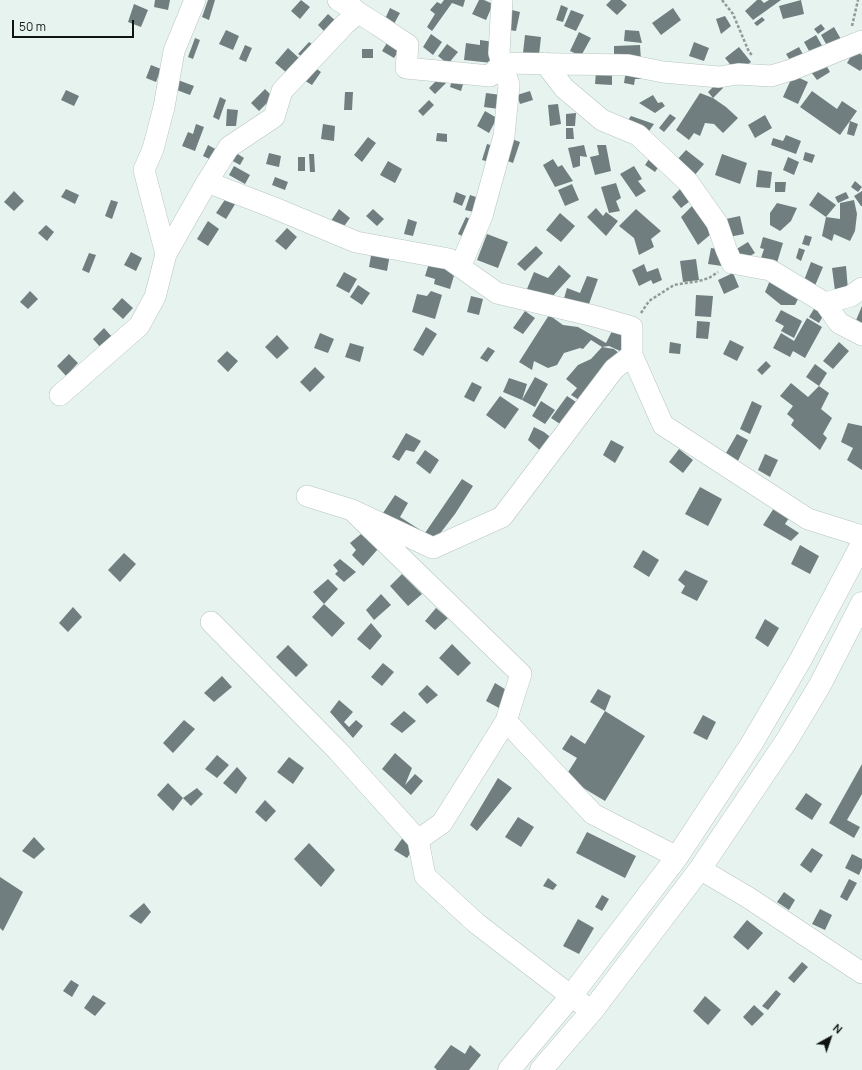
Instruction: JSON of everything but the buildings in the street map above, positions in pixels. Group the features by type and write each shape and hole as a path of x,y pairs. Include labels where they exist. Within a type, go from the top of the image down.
{"main road":[{"path":"509,1070 571,996 677,858 752,743 800,659 862,544"},
{"path":"541,1070 592,1011 700,869 787,740 820,685 862,603"}],"street":[{"path":"166,254 144,170 153,149 164,107 174,51 195,0"},
{"path":"338,0 352,6 408,45 406,68 490,76 502,63 628,65 663,72 719,77 738,74 771,76 791,70 862,41"},
{"path":"460,267 482,216 504,136 509,85 499,53 502,0"},
{"path":"60,396 139,326 155,297 166,254 229,147 274,117 282,91 345,24 352,6"},
{"path":"545,64 564,88 602,120 638,135 688,182 717,223 732,263 770,270 825,303 839,323 862,335"},
{"path":"207,182 356,242 449,259 497,293 594,316 632,327 632,355 664,425 808,518 862,536"},
{"path":"825,303 851,296 862,288"},
{"path":"307,496 352,510 433,548 502,517 614,369 632,355"},
{"path":"352,510 521,674 506,722 442,823 418,840"},
{"path":"210,622 337,750 418,840 425,876 476,923 592,1011"},
{"path":"506,722 593,814 677,858"},
{"path":"700,869 749,898 862,973"}],"path":[{"path":"722,0 733,14 749,52 771,76"},
{"path":"632,327 649,301 674,285 709,278 732,263"}]}
